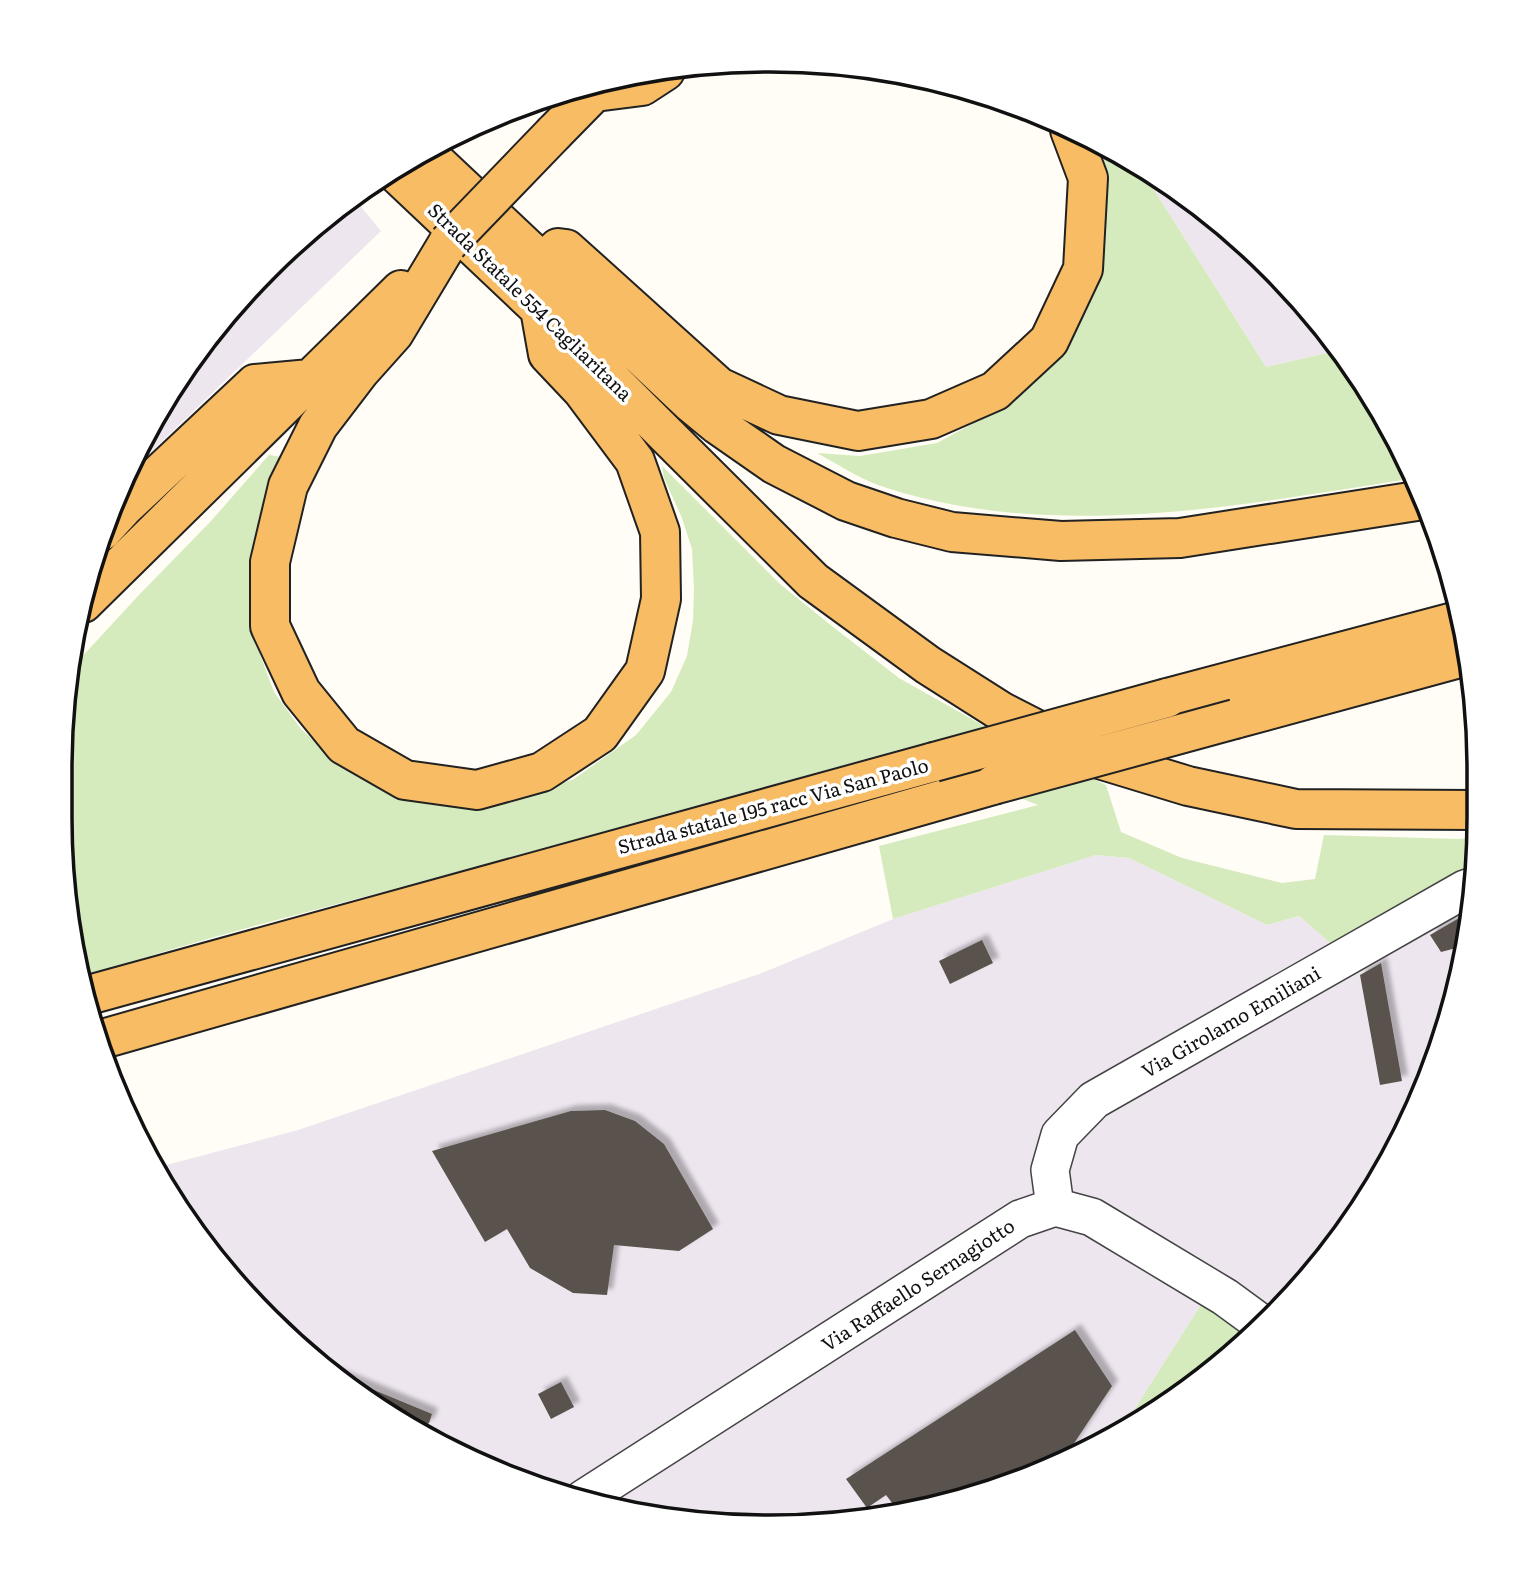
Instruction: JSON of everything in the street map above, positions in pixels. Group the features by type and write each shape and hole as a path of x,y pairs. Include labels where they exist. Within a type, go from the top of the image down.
{"highway":[{"path":"629,86 642,86 647,83"},
{"path":"540,309 548,354 582,390 635,461 660,532 661,599 645,671 600,734 542,772 477,790 405,780 344,745 301,692 270,626 270,562 288,486 318,426 360,371 385,324 448,243 591,96"},
{"path":"519,241 566,249 719,387 779,415 858,431 931,419 995,391 1049,341 1083,269 1088,178 1075,142"},
{"name":"Strada Statale 554 Cagliaritana","path":"432,159 690,402 774,464 846,501 896,518 953,532 1061,541 1180,538 1413,501"},
{"name":"Strada Statale 554 Cagliaritana","path":"401,177 540,309 813,581 928,665 1002,712 1086,755 1188,786 1296,810 1467,810"},
{"path":"96,591 310,379 385,324"},
{"path":"123,509 255,384 310,379"},
{"name":"Strada statale 195 racc Via San Paolo","path":"95,993 1167,698 1451,623"},
{"name":"Strada statale 195 racc Via San Paolo","path":"108,1038 993,785 1458,658"}],"street":[{"name":"Via Girolamo Emiliani","path":"1055,1207 1050,1170 1060,1135 1094,1100 1463,890"},
{"path":"1055,1207 1093,1217 1225,1297 1255,1319"},
{"name":"Via Raffaello Sernagiotto","path":"594,1492 1020,1219 1055,1207"}],"shaded area":[{"path":"1151,185 1230,245 1263,276 1329,353 1266,367"},
{"path":"360,205 381,231 147,456 189,382 245,309 276,276 309,245"},
{"path":"1096,855 1129,858 1267,925 1299,916 1336,948 1455,881 1460,914 1454,954 1430,1042 1395,1126 1350,1205 1294,1278 1263,1311 1240,1332 1202,1303 1132,1414 1037,1462 994,1478 906,1502 815,1514 724,1514 633,1502 545,1478 502,1462 421,1422 382,1398 309,1342 245,1278 189,1205 165,1165 298,1130 762,973 893,919"}],"green space":[{"path":"1090,150 1151,185 1266,367 1329,353 1374,421 1404,480 1282,499 1146,514 1078,516 1010,513 944,503 878,485 817,453 860,456 937,443 1011,403 1056,349"},
{"path":"269,455 282,457 267,489 254,539 249,586 256,644 274,692 301,729 342,766 473,807 510,803 574,779 636,735 671,692 687,656 693,621 694,590 692,549 664,478 662,466 780,584 899,678 984,726 1106,785 1121,832 1182,858 1282,883 1315,879 1324,835 1467,838 1464,877 1336,948 1299,916 1267,925 1129,858 1096,855 893,919 879,846 1038,805 909,753 874,757 242,929 90,975 73,863 73,724 81,658 211,521"},
{"path":"1202,1303 1240,1332 1194,1371 1132,1414"}],"building":[{"path":"1460,918 1455,948 1441,952 1430,935"},
{"path":"982,940 993,963 950,984 939,961"},
{"path":"1381,963 1402,1081 1380,1085 1360,975"},
{"path":"605,1110 635,1121 664,1144 713,1229 679,1251 614,1245 607,1295 573,1293 530,1268 507,1229 485,1242 432,1151 571,1111"},
{"path":"1075,1330 1112,1386 1073,1446 994,1478 906,1502 893,1504 886,1495 867,1508 846,1479"},
{"path":"561,1382 574,1407 551,1419 538,1394"},
{"path":"367,1387 432,1414 429,1423 421,1422"}]}
